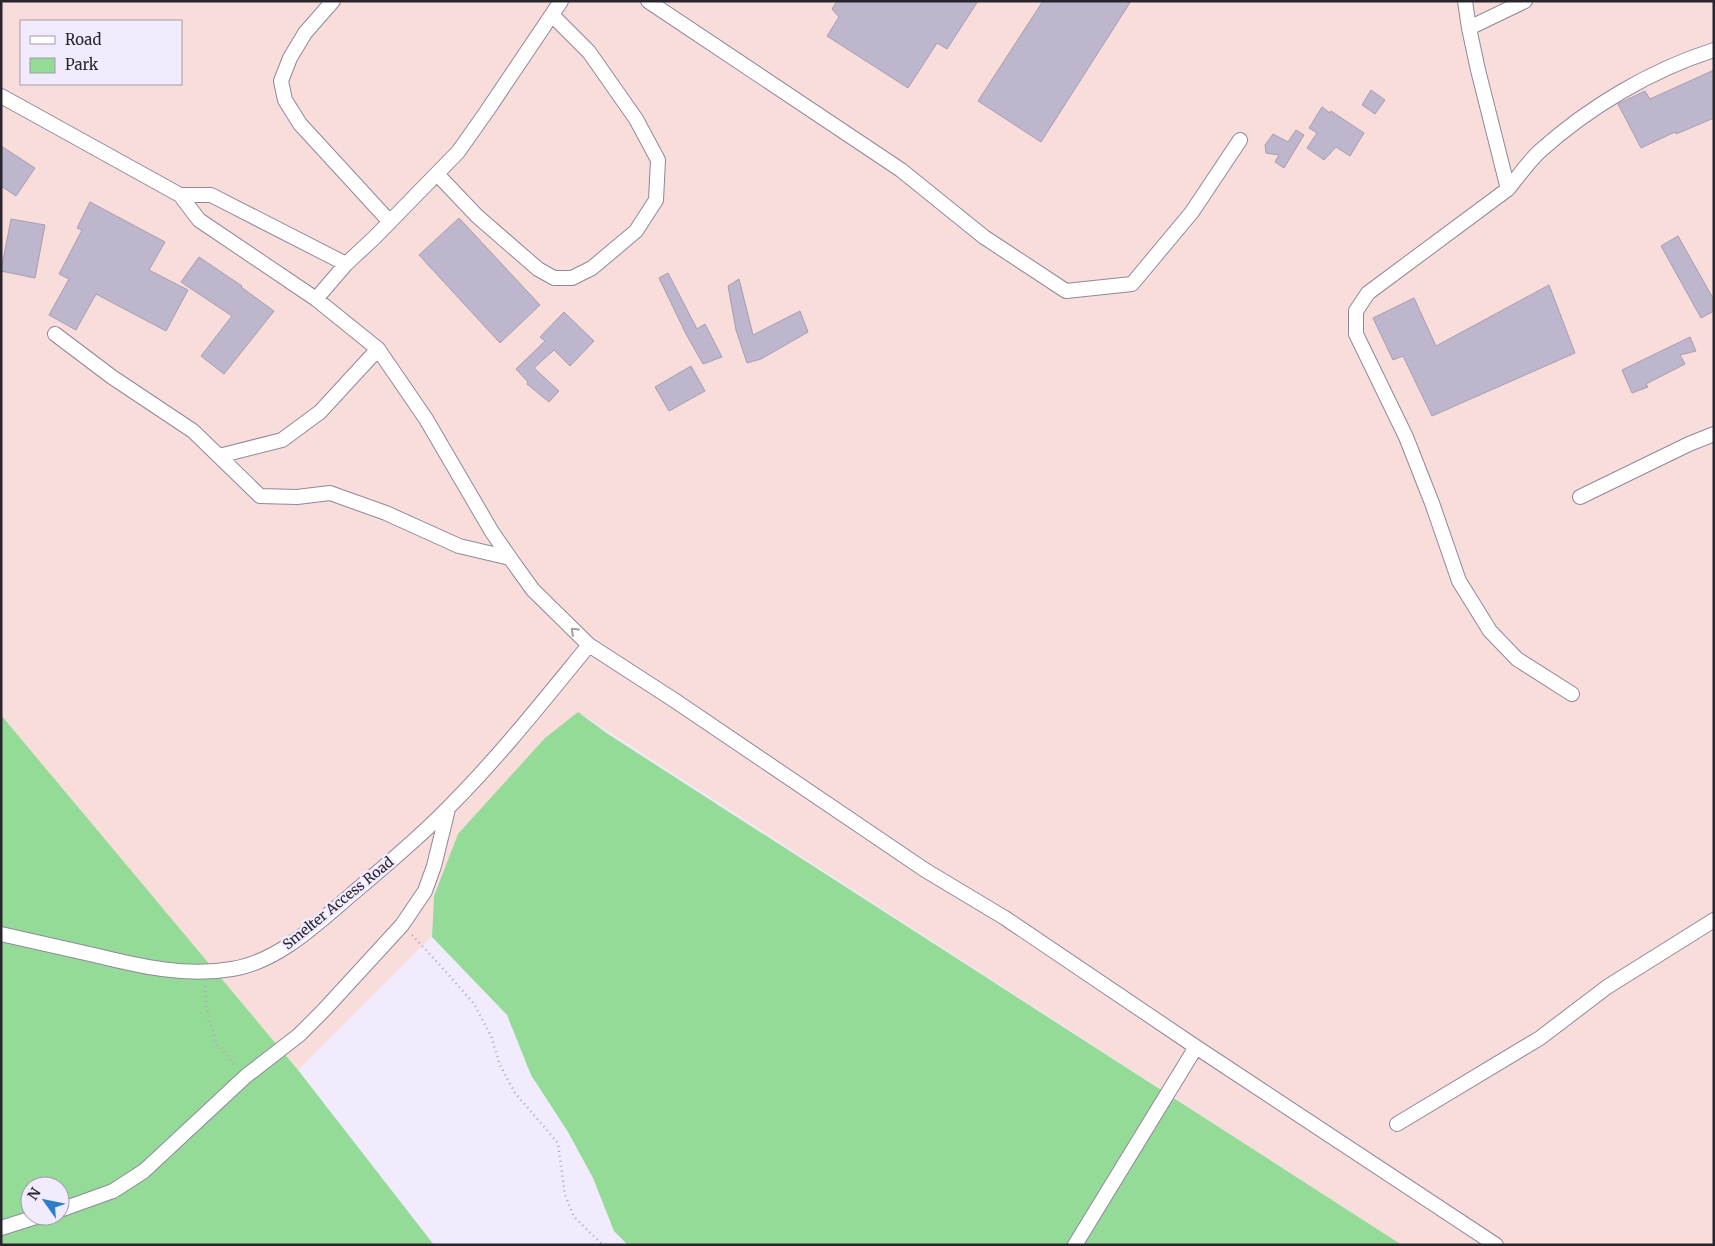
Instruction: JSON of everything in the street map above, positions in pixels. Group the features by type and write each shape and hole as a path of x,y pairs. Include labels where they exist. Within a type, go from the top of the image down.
{"lane":[{"path":"332,1 305,33 290,58 281,81 285,100 300,124 390,222"},
{"path":"316,299 346,264 458,152 561,1"},
{"path":"648,1 901,170 984,236 1066,291 1132,284 1192,212 1240,140"},
{"path":"1465,1 1478,70 1508,189"},
{"path":"1469,28 1525,1"},
{"path":"437,174 477,216 538,268 554,278 572,278 592,268 636,231 656,200 658,160 636,119 589,52 552,15"},
{"path":"1572,694 1517,659 1490,631 1459,581 1432,503 1406,437 1356,334 1356,311 1368,293 1508,189 1539,152 1586,115 1640,81 1691,57 1714,50"},
{"path":"1,96 180,195 199,220 316,299 378,349 426,419 492,532 510,558 533,590 589,645 674,700 925,870 1005,918 1496,1245"},
{"path":"180,195 212,195 346,264"},
{"path":"56,334 112,377 193,431 260,496 297,497 330,493 386,513 459,546 510,558"},
{"path":"219,456 282,440 320,412 378,349"},
{"path":"1580,497 1689,444 1714,434"},
{"name":"Smelter Access Road","path":"1,934 141,966 205,972 234,969 263,960 294,941 342,903 448,808 506,746 589,645"},
{"path":"70,1206 113,1191 144,1171 246,1076 299,1035 324,1010 402,925 425,891 434,866 448,808"},
{"path":"1397,1124 1540,1038 1607,986 1714,920"},
{"path":"1075,1245 1196,1047"},
{"path":"1,1228 20,1222"}],"path":[{"path":"402,925 474,1004 491,1036 500,1065 515,1093 558,1143 565,1195 574,1217 603,1245"},
{"path":"205,972 206,1007 216,1043 246,1076"}],"shaded area":[{"path":"1,1 1714,1 1714,1245 1402,1245 578,712 434,896 432,936 298,1070 1,715"}],"green space":[{"path":"578,712 608,734 1402,1245 628,1245 614,1231 593,1178 568,1132 531,1075 507,1015 432,937 434,896 458,834 545,738"},
{"path":"1,715 298,1070 434,1245 1,1245"}],"building":[{"path":"837,1 978,1 947,49 937,43 908,88 827,36 839,17 832,9"},
{"path":"1043,1 1131,1 1041,142 978,101"},
{"path":"1714,70 1714,118 1676,134 1675,132 1641,148 1618,104 1645,91 1650,99"},
{"path":"1371,90 1385,100 1375,114 1362,105"},
{"path":"1322,107 1364,133 1350,156 1336,147 1324,160 1307,148 1317,133 1309,128"},
{"path":"1296,130 1304,135 1284,168 1275,162 1279,155 1266,153 1265,145 1273,134 1288,142"},
{"path":"1,146 35,168 16,196 1,186"},
{"path":"90,202 165,242 149,270 188,290 166,331 96,294 76,330 49,315 69,279 59,274 82,230 77,228"},
{"path":"459,218 540,305 500,343 419,255"},
{"path":"11,219 45,225 35,278 1,271"},
{"path":"1678,236 1714,300 1714,311 1701,318 1661,246"},
{"path":"199,257 242,286 274,311 224,374 201,356 232,316 181,282"},
{"path":"668,273 697,329 705,324 722,357 703,364 659,278"},
{"path":"739,279 753,335 800,311 808,332 761,359 747,363 736,330 728,286"},
{"path":"1549,285 1575,353 1432,416 1403,356 1393,360 1373,318 1414,298 1436,346"},
{"path":"564,312 594,341 570,366 554,350 534,368 559,391 549,402 527,384 528,382 516,369 545,341 540,337"},
{"path":"1690,337 1696,351 1680,355 1685,364 1646,384 1648,387 1632,393 1622,370"},
{"path":"691,366 705,391 669,411 655,387"}]}
